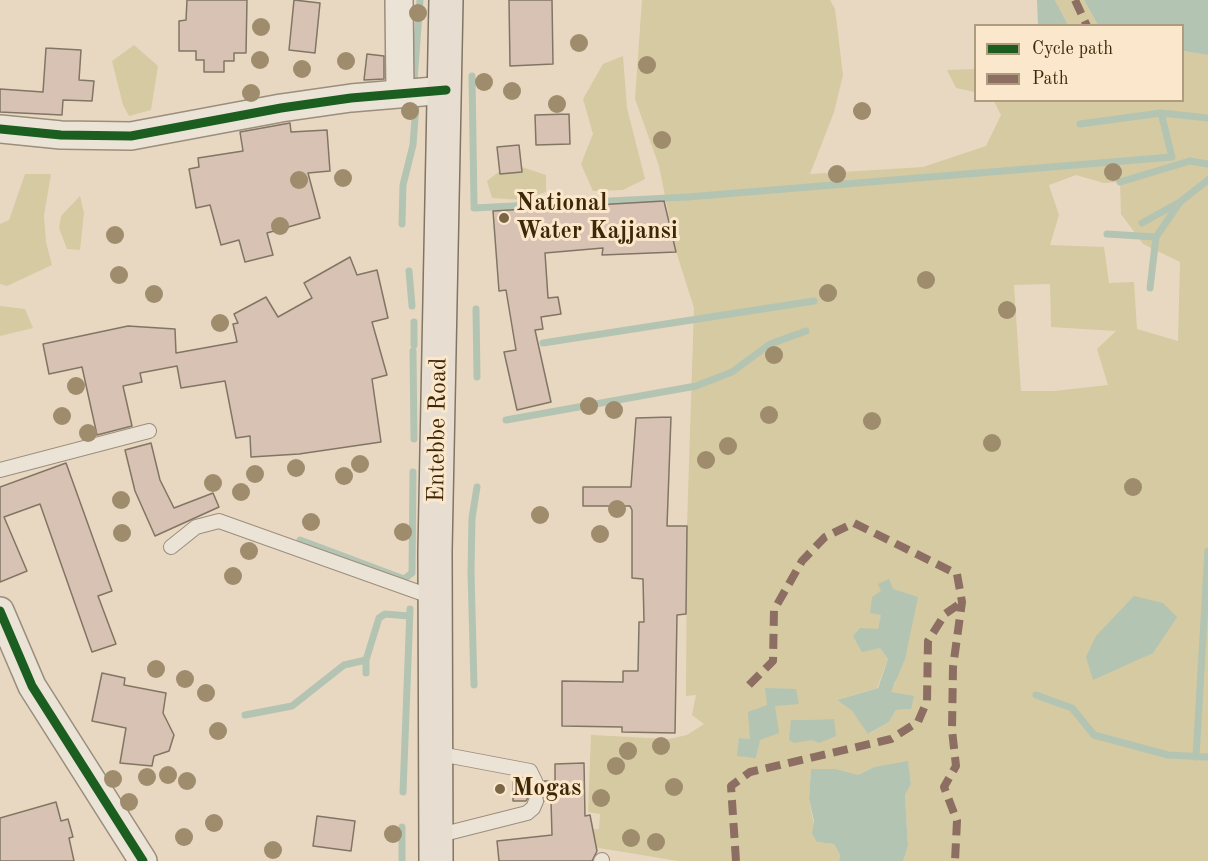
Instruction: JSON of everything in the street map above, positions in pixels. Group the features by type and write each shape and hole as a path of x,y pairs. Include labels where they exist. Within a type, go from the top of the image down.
{"main road":[{"name":"Entebbe Road","path":"436,848 435,598 447,0"}],"street":[{"path":"399,0 400,93"},
{"path":"0,129 61,135 131,136 280,108 400,93 446,90"},
{"path":"0,611 32,686 142,861"}],"lane":[{"path":"0,470 149,431"},
{"path":"171,547 196,527 219,521 435,598"},
{"path":"434,753 530,771 536,782"},
{"path":"436,848 527,813 536,801"}],"shaded area":[{"path":"642,0 830,0 835,9 843,75 834,112 810,174 923,167 986,146 1001,115 994,102 1184,102 1184,51 1208,55 1208,861 903,861 908,846 905,795 911,784 908,762 874,767 858,775 811,770 809,799 817,842 834,844 840,855 839,861 678,861 587,846 588,830 599,829 600,814 588,812 591,735 669,739 687,735 704,724 692,715 696,695 686,696 687,526 694,308 676,251 659,166 635,99","holes":["1076,175 1104,183 1120,182 1121,214 1143,244 1180,262 1178,341 1137,329 1134,282 1109,283 1104,247 1050,245 1059,215 1049,185","1050,284 1051,327 1116,331 1097,349 1108,385 1054,391 1021,391 1014,285","881,591 896,682 890,693 911,709 896,710 889,722 869,734 852,711 837,700 877,688 888,659 880,648 878,629 882,615","767,705 756,758 739,738 750,739","834,719 819,743 811,740 791,720"]},
{"path":"1037,0 1055,0 1067,24 1038,24"},
{"path":"1055,0 1084,0 1097,24 1067,24"},
{"path":"1084,0 1208,0 1208,55 1184,51 1184,24 1097,24"},
{"path":"134,45 158,66 151,110 129,116 123,105 112,61"},
{"path":"623,56 627,108 645,179 623,190 593,191 581,164 593,134 583,99 603,64"},
{"path":"974,69 974,92 956,88 947,70"},
{"path":"510,163 546,175 546,192 522,200 492,198 487,181"},
{"path":"25,174 51,174 44,216 46,242 52,265 7,286 0,284 0,224 9,220"},
{"path":"80,196 84,213 80,250 67,249 59,228 61,216"},
{"path":"0,306 25,309 33,328 0,336"},
{"path":"889,579 893,589 918,597 905,659 891,692 914,696 911,709 896,710 889,722 868,734 852,711 837,700 878,688 888,659 880,648 862,652 853,636 860,628 878,629 881,615 870,613 872,597 881,591 878,584"},
{"path":"1134,596 1163,603 1177,617 1153,653 1093,680 1086,657 1096,636"},
{"path":"765,688 796,689 799,704 775,706 779,733 760,740 756,758 737,756 739,738 750,739 748,712 767,705"},
{"path":"834,719 836,736 819,743 811,740 794,743 789,740 791,720"},
{"path":"908,761 911,784 905,795 908,846 903,861 839,861 840,855 834,844 817,842 812,833 814,821 809,799 811,769 835,769 858,775 874,767"}],"building":[{"path":"187,0 247,0 246,53 234,53 234,61 224,61 224,72 204,72 204,60 196,60 196,51 179,51 179,21 186,20"},
{"path":"294,0 320,3 315,53 289,50"},
{"path":"509,0 552,0 553,64 510,66"},
{"path":"46,48 81,50 79,80 94,81 92,101 63,100 62,115 0,112 0,89 43,92"},
{"path":"367,54 384,56 384,79 364,80"},
{"path":"569,114 570,144 536,145 535,115"},
{"path":"290,123 291,132 327,130 330,171 308,173 320,218 267,233 273,255 245,262 239,240 221,245 210,205 196,208 189,169 199,167 198,158 243,151 240,132"},
{"path":"519,145 522,172 500,174 497,147"},
{"path":"664,201 676,252 602,255 603,248 545,253 548,298 558,297 561,314 541,317 543,329 535,330 551,402 517,410 504,352 516,350 506,290 499,291 493,211"},
{"path":"350,257 357,275 377,270 388,318 372,322 387,375 372,379 381,442 299,454 251,457 250,436 236,438 225,381 181,388 177,366 140,373 142,382 123,386 132,426 97,435 82,367 49,374 43,344 128,326 175,329 176,353 237,342 233,324 238,323 234,314 266,297 278,317 312,298 304,283"},
{"path":"671,417 667,526 687,526 686,614 677,615 675,733 622,732 622,727 562,726 562,681 623,682 623,671 638,671 639,622 644,622 643,579 632,578 632,510 630,506 583,506 583,487 631,487 636,418"},
{"path":"151,443 160,480 174,508 213,493 219,507 155,536 135,491 125,450"},
{"path":"66,463 112,591 98,596 116,644 92,652 40,504 4,517 27,571 0,582 0,487"},
{"path":"102,673 125,678 124,685 166,693 163,713 174,735 169,751 154,756 152,766 120,763 126,728 92,721"},
{"path":"584,763 585,816 590,815 597,851 592,861 499,861 497,841 552,835 551,801 545,801 543,795 536,792 530,794 526,801 513,801 513,782 525,781 531,789 538,789 544,781 555,781 555,764"},
{"path":"56,802 61,821 68,819 73,837 69,838 74,861 0,861 0,818"},
{"path":"317,816 355,821 351,851 313,846"}],"waterway":[{"path":"414,81 420,0"},
{"path":"472,76 474,204"},
{"path":"402,224 403,185 413,145 416,105"},
{"path":"1080,124 1161,113 1208,118"},
{"path":"474,208 688,197 1172,157 1161,113"},
{"path":"1120,182 1190,161 1208,164"},
{"path":"1142,223 1180,202 1208,180"},
{"path":"1150,288 1156,237 1180,202"},
{"path":"1107,234 1156,237"},
{"path":"409,271 412,306"},
{"path":"543,343 814,301"},
{"path":"476,309 477,377"},
{"path":"414,322 414,345"},
{"path":"506,420 696,386 732,372 770,344 806,331"},
{"path":"413,351 414,439"},
{"path":"300,540 404,579 412,573 413,472"},
{"path":"474,685 471,572 472,518 477,487"},
{"path":"1196,757 1208,551"},
{"path":"403,792 410,609"},
{"path":"366,673 366,660 379,618 385,614 409,616"},
{"path":"245,715 292,706 344,665 366,660"},
{"path":"1036,695 1072,708 1094,735 1168,755 1208,757"},
{"path":"402,827 402,861"}],"marked path":[{"path":"1075,0 1086,24"},
{"path":"749,685 773,661 774,610 802,561 825,537 854,523 957,574 962,602 953,667 952,730 956,766 944,787 957,821 955,861"},
{"path":"736,861 731,786 750,772 891,739 918,722 927,701 928,641 945,614 962,602"}],"cycle path":[{"path":"0,129 61,135 131,136 281,108 351,98 446,90"},
{"path":"0,611 32,686 143,861"}],"place":[{"name":"National Water Kajjansi","path":"504,218"},
{"name":"Mogas","path":"500,789"}]}
